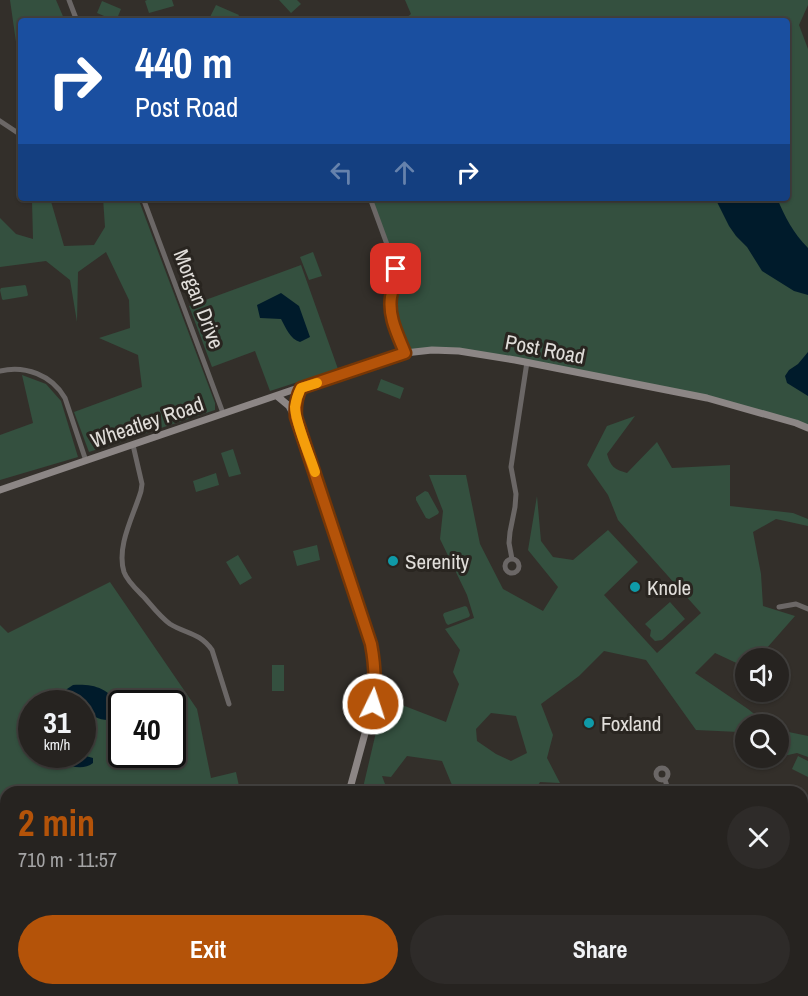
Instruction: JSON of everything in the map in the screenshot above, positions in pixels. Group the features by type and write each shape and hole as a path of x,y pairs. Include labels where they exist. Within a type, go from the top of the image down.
{"main road":[{"name":"Post Road","path":"277,396 405,353 432,350 459,351 527,362 707,398 808,428"},
{"path":"301,388 295,406 296,417 365,622 375,664 376,683 373,704 351,786"},
{"name":"Wheatley Road","path":"0,490 277,396"},
{"path":"277,396 289,406 296,417"}],"street":[{"path":"69,0 76,18"},
{"path":"0,121 18,133"},
{"name":"Morgan Drive","path":"144,201 224,413"},
{"path":"371,201 396,269 397,277 390,310 405,353"},
{"path":"513,559 509,543 516,494 511,467 527,362"},
{"path":"0,371 23,370 39,375 52,383 65,399 86,461"},
{"path":"133,445 142,484 123,552 125,573 130,582 171,625 199,636 208,644 229,704"},
{"path":"779,607 796,604 808,609"},
{"path":"665,780 667,786"}],"green space":[{"path":"10,0 56,0 64,18 18,18 17,49"},
{"path":"172,0 174,6 149,13 145,1"},
{"path":"279,0 297,0 301,4 291,13"},
{"path":"405,0 808,0 799,25 808,49 808,428 729,403 459,351 405,353 390,310 397,277 371,201 790,201 790,18 406,18 411,14"},
{"path":"102,1 121,9 117,18 109,18 97,13"},
{"path":"216,5 239,15 238,18 210,17"},
{"path":"32,201 51,201 64,246 94,245 105,227 103,201 139,201 215,403 215,410 89,452 74,412 142,387 138,355 99,338 130,328 129,300 106,252 78,272 77,322 70,280 46,261 0,267 0,218 16,234 33,239"},
{"path":"313,252 322,276 309,280 300,257"},
{"path":"301,265 338,369 270,391 255,351 212,367 189,306"},
{"path":"25,285 27,296 2,299 1,288"},
{"path":"22,375 46,384 61,401 78,457 0,480 0,435 33,423"},
{"path":"381,379 404,388 400,399 377,390"},
{"path":"635,416 607,454 612,465 619,470 627,473 657,442 672,468 730,465 730,506 793,513 808,519 808,526 776,519 753,532 761,574 763,606 795,616 767,648 735,648 735,662 715,653 695,673 754,714 735,714 735,732 696,730 646,660 604,651 579,676 541,704 553,735 547,758 560,783 540,782 538,786 453,786 442,761 407,756 391,777 382,776 386,786 363,786 384,698 446,722 459,684 453,672 460,650 445,629 474,618 467,595 440,539 443,511 429,475 466,475 480,544 503,589 543,611 558,587 528,550 537,496 541,541 553,557 573,560 608,530 638,562 604,595 657,653 701,613 618,520 608,495 587,465 607,426","holes":["491,713 516,716 527,753 511,761 477,741 476,729"]},
{"path":"233,449 241,474 229,477 221,453"},
{"path":"216,473 219,485 196,492 193,481"},
{"path":"425,491 428,492 439,512 429,519 426,518 416,500 416,497"},
{"path":"317,545 320,560 297,566 293,551"},
{"path":"238,555 252,578 240,585 226,562"},
{"path":"110,582 184,690 108,690 108,768 186,768 186,693 197,709 211,778 236,772 239,786 0,786 0,625 8,633"},
{"path":"670,602 685,619 662,640 655,641 650,636 651,630 645,624"},
{"path":"465,606 469,617 448,625 446,623 444,613"},
{"path":"272,665 284,665 284,691 272,691"},
{"path":"789,732 808,736 808,757 797,753 789,755"},
{"path":"798,756 808,761 808,777 792,769"}],"water":[{"path":"716,201 778,201 798,237 808,248 808,295 794,291 762,271 747,247 729,226"},
{"path":"281,293 299,306 310,337 300,342 297,341 291,336 281,319 260,318 257,305"},
{"path":"808,352 808,396 787,383 785,376"},
{"path":"73,685 88,685 105,691 108,693 108,720 96,718 96,690 66,690"}],"slow traffic":[{"path":"315,472 296,417 295,406 301,388 317,383"}],"place":[{"name":"Serenity","path":"393,561"},
{"name":"Knole","path":"635,587"},
{"name":"Foxland","path":"589,723"}],"route":[{"path":"373,704 376,683 371,644 296,417 295,406 301,388 405,353 390,310 397,277 396,269"}]}
